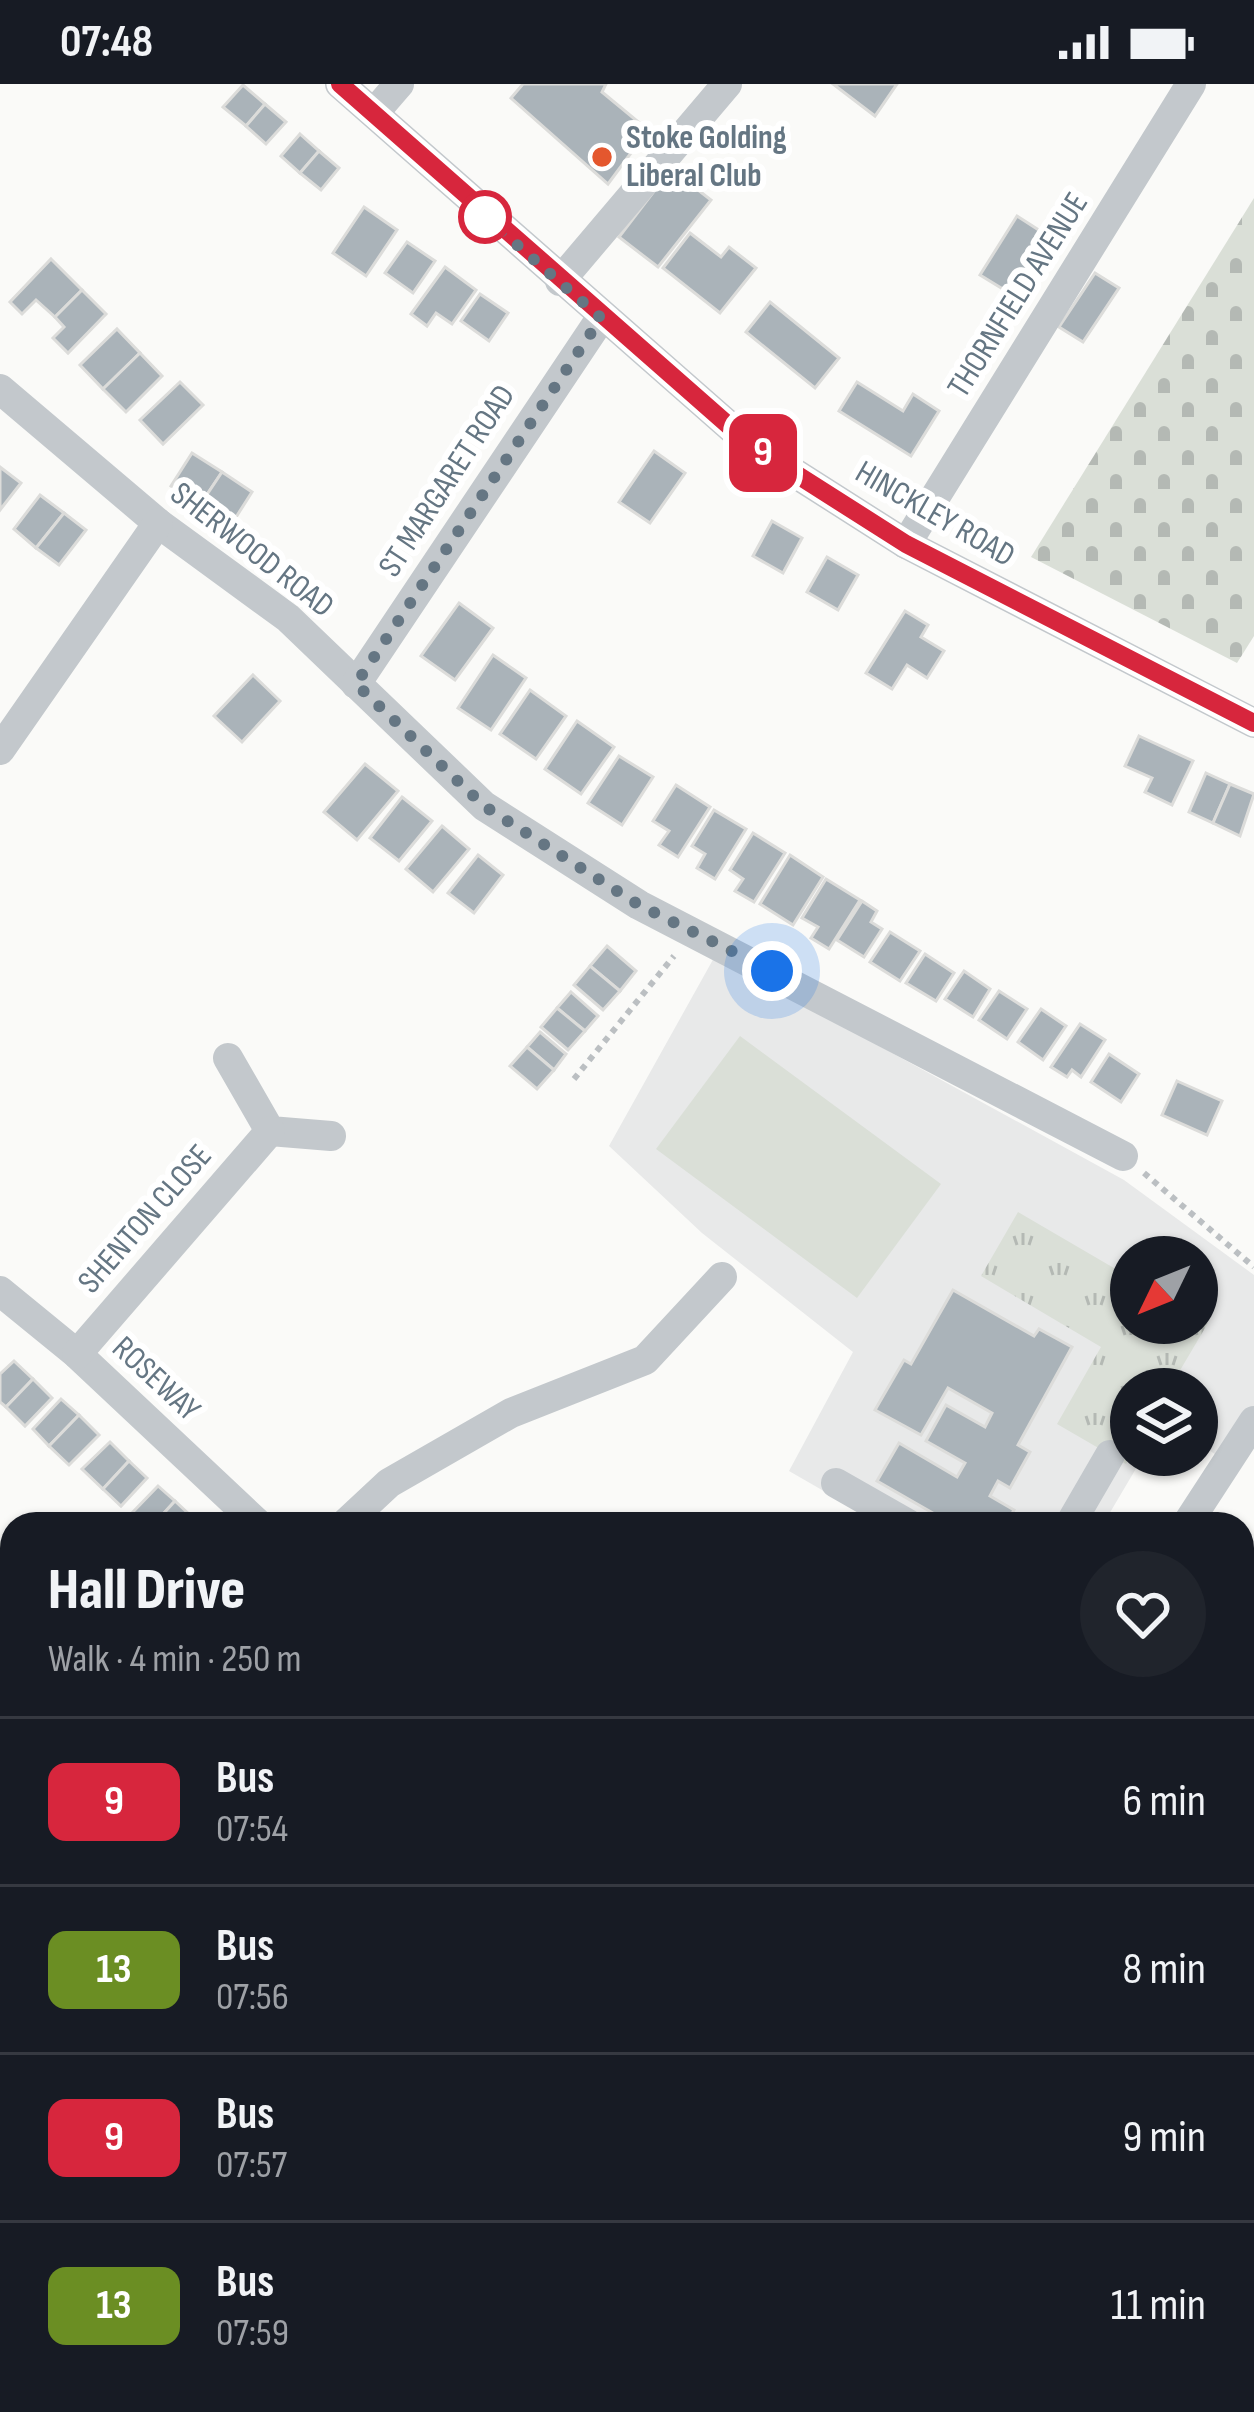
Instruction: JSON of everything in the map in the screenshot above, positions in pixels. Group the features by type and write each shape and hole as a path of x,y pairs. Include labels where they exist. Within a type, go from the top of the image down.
{"street":[{"name":"HINCKLEY ROAD","path":"340,84 752,446 906,544 1254,723"},
{"path":"374,113 399,84"},
{"path":"560,281 727,84"},
{"name":"THORNFIELD AVENUE","path":"906,544 1191,84"},
{"name":"ST MARGARET ROAD","path":"356,684 601,318"},
{"name":"SHERWOOD ROAD","path":"0,389 158,523 288,618 484,806 639,905 1123,1156"},
{"path":"0,749 158,523"},
{"path":"228,1058 269,1131 332,1136"},
{"name":"SHENTON CLOSE","path":"77,1354 269,1131"},
{"path":"358,1512 389,1483 511,1413 645,1360 722,1277"},
{"name":"ROSEWAY","path":"0,1291 77,1354 245,1512"},
{"path":"1195,1512 1254,1421"},
{"path":"1077,1512 1110,1455"},
{"path":"836,1483 887,1512"}],"path":[{"path":"574,1079 695,930"},
{"path":"1123,1156 1254,1267"}],"shaded area":[{"path":"715,956 1124,1180 1201,1236 1110,1236 1110,1344 1218,1344 1218,1249 1254,1275 1254,1421 1224,1461 1218,1457 1218,1368 1110,1368 1110,1476 1132,1476 1110,1512 860,1512 789,1471 853,1352 702,1233 609,1146"}],"green space":[{"path":"1254,198 1254,636 1237,663 1031,557"},
{"path":"740,1036 941,1184 857,1298 656,1149"},
{"path":"1018,1212 1110,1266 1110,1344 1196,1344 1181,1368 1110,1368 1110,1455 1057,1424 1101,1347 981,1276"}],"building":[{"name":"Stoke Golding Liberal Club","path":"523,84 606,84 602,92 648,130 608,184 511,98"},
{"path":"833,84 897,84 875,116"},
{"path":"243,85 265,104 246,126 223,107"},
{"path":"265,104 286,122 266,144 246,126"},
{"path":"300,134 319,151 300,173 281,156"},
{"path":"319,151 339,168 321,190 300,173"},
{"path":"671,169 711,200 658,267 619,237"},
{"path":"364,207 397,230 366,276 333,253"},
{"path":"1017,216 1048,236 1011,294 980,275"},
{"path":"690,233 721,257 729,247 756,268 720,313 663,268"},
{"path":"407,242 435,261 413,293 385,273"},
{"path":"51,259 82,290 55,317 36,300 22,314 10,302"},
{"path":"445,267 476,290 452,324 436,313 427,326 411,314"},
{"path":"1095,273 1119,288 1083,342 1059,327"},
{"path":"82,290 106,314 68,353 53,338 64,327 55,317"},
{"path":"480,294 508,313 489,341 461,321"},
{"path":"770,302 839,358 815,388 746,332"},
{"path":"117,329 140,353 103,389 80,365"},
{"path":"140,353 162,376 126,412 103,389"},
{"path":"180,382 203,405 163,444 140,420"},
{"path":"857,382 903,411 913,394 939,411 911,456 839,411"},
{"path":"654,451 685,473 650,523 619,502"},
{"path":"192,453 222,472 200,505 171,486"},
{"path":"0,467 21,483 0,510"},
{"path":"222,472 252,492 231,525 200,505"},
{"path":"40,495 64,513 36,548 14,529"},
{"path":"64,513 86,530 59,565 36,548"},
{"path":"772,521 802,538 783,573 753,556"},
{"path":"827,557 858,575 838,610 807,592"},
{"path":"459,603 493,628 455,680 421,656"},
{"path":"905,611 928,625 921,637 944,651 927,678 907,665 892,689 866,673"},
{"path":"493,655 526,678 491,730 458,708"},
{"path":"253,675 280,701 242,742 214,716"},
{"path":"530,690 566,716 536,759 500,734"},
{"path":"577,721 614,747 581,794 545,769"},
{"path":"1139,736 1193,761 1172,805 1145,792 1152,778 1125,766"},
{"path":"619,756 653,777 622,825 588,803"},
{"path":"365,764 398,791 357,840 324,812"},
{"path":"1206,773 1230,784 1213,823 1189,812"},
{"path":"1230,784 1254,794 1240,836 1213,823"},
{"path":"676,785 710,807 678,857 659,845 669,831 653,821"},
{"path":"402,797 432,821 399,861 370,838"},
{"path":"714,810 746,829 715,879 697,868 705,854 692,846"},
{"path":"442,826 469,849 433,892 406,869"},
{"path":"753,833 785,853 754,902 735,891 743,879 730,870"},
{"path":"478,855 503,875 474,913 448,893"},
{"path":"790,855 823,877 793,925 760,904"},
{"path":"826,879 860,900 829,949 811,938 818,927 802,918"},
{"path":"862,901 877,911 871,922 882,929 864,957 837,940"},
{"path":"890,932 920,951 900,981 870,962"},
{"path":"607,946 636,971 620,991 590,966"},
{"path":"925,954 954,973 936,1001 906,983"},
{"path":"590,966 620,991 603,1010 574,985"},
{"path":"964,971 990,989 973,1017 945,999"},
{"path":"999,991 1027,1009 1007,1039 979,1020"},
{"path":"571,992 598,1016 585,1031 557,1008"},
{"path":"557,1008 585,1031 568,1050 541,1027"},
{"path":"1041,1009 1066,1026 1043,1060 1018,1042"},
{"path":"1080,1024 1105,1040 1081,1077 1072,1070 1067,1077 1051,1067"},
{"path":"540,1032 566,1054 554,1070 527,1047"},
{"path":"527,1047 554,1070 537,1089 510,1066"},
{"path":"1109,1054 1139,1074 1121,1102 1091,1082"},
{"path":"1177,1081 1222,1101 1207,1135 1162,1115"},
{"path":"953,1290 1034,1336 1039,1329 1072,1347 1018,1445 1030,1452 1010,1488 998,1481 990,1496 1013,1512 931,1512 877,1481 899,1443 957,1477 965,1463 926,1441 946,1405 985,1427 992,1413 948,1388 921,1435 875,1410 904,1360 911,1364"},
{"path":"14,1361 33,1379 6,1407 0,1402 0,1374"},
{"path":"33,1379 52,1398 25,1426 6,1407"},
{"path":"61,1399 79,1415 49,1446 33,1429"},
{"path":"79,1415 99,1435 69,1465 49,1446"},
{"path":"110,1442 129,1461 103,1489 82,1469"},
{"path":"129,1461 147,1478 121,1506 103,1489"},
{"path":"158,1486 175,1501 165,1512 133,1512"},
{"path":"175,1501 187,1512 165,1512"}],"bus line":[{"name":"9","path":"340,84 480,212 752,446 906,544 1254,723"}],"place":[{"name":"Stoke Golding Liberal Club","path":"602,157"}],"route":[{"path":"485,217 601,318 356,684 484,806 639,905 772,971"}]}
